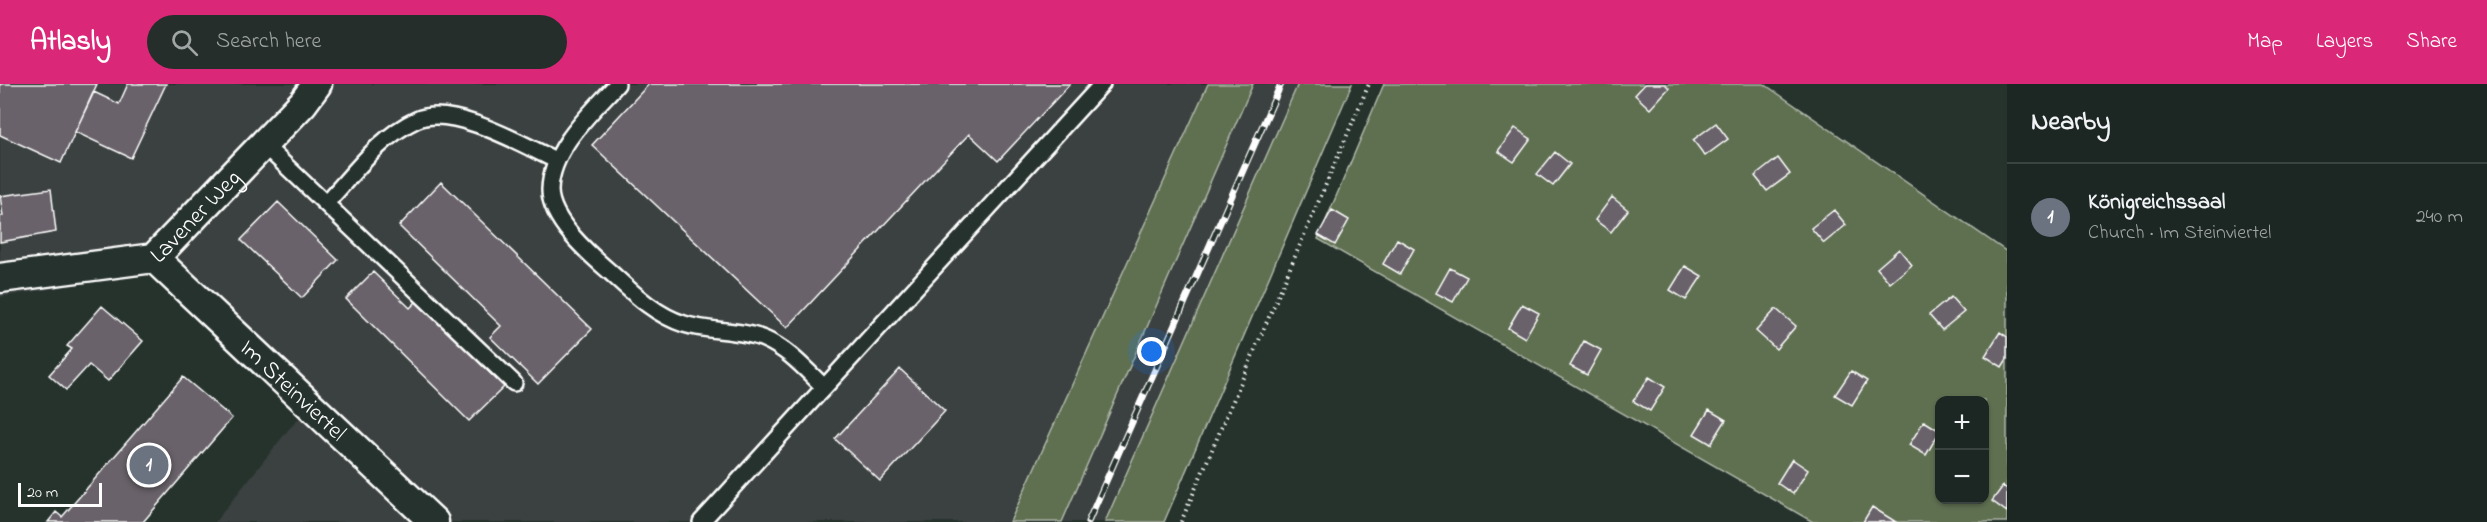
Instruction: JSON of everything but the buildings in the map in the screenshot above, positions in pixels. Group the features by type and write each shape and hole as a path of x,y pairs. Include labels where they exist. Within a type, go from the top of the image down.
{"street":[{"name":"Lavener Weg","path":"0,278 154,258 303,103 317,84"},
{"name":"Im Steinviertel","path":"154,258 434,522"}],"lane":[{"path":"617,84 580,125 557,161 550,190 560,219 588,253 646,304 683,324 764,339 790,354 824,387"},
{"path":"701,522 1102,84"},
{"path":"326,203 387,138 417,118 449,117 483,126 557,161"},
{"path":"263,144 514,383"}],"path":[{"path":"1181,522 1369,84"}],"shaded area":[{"path":"0,84 1208,84 1010,522 215,522 288,430 321,395 172,252 133,275 0,297"},
{"path":"1253,84 1298,84 1105,522 1062,522"}],"green space":[{"path":"1208,84 1253,84 1062,522 1010,522"},
{"path":"1298,84 1352,84 1164,522 1105,522"},
{"path":"1384,84 1764,84 2007,252 2007,522 1813,522 1318,239"}],"railway":[{"path":"1088,522 1281,84"}],"place":[{"name":"Königreichssaal","path":"149,465"}]}
